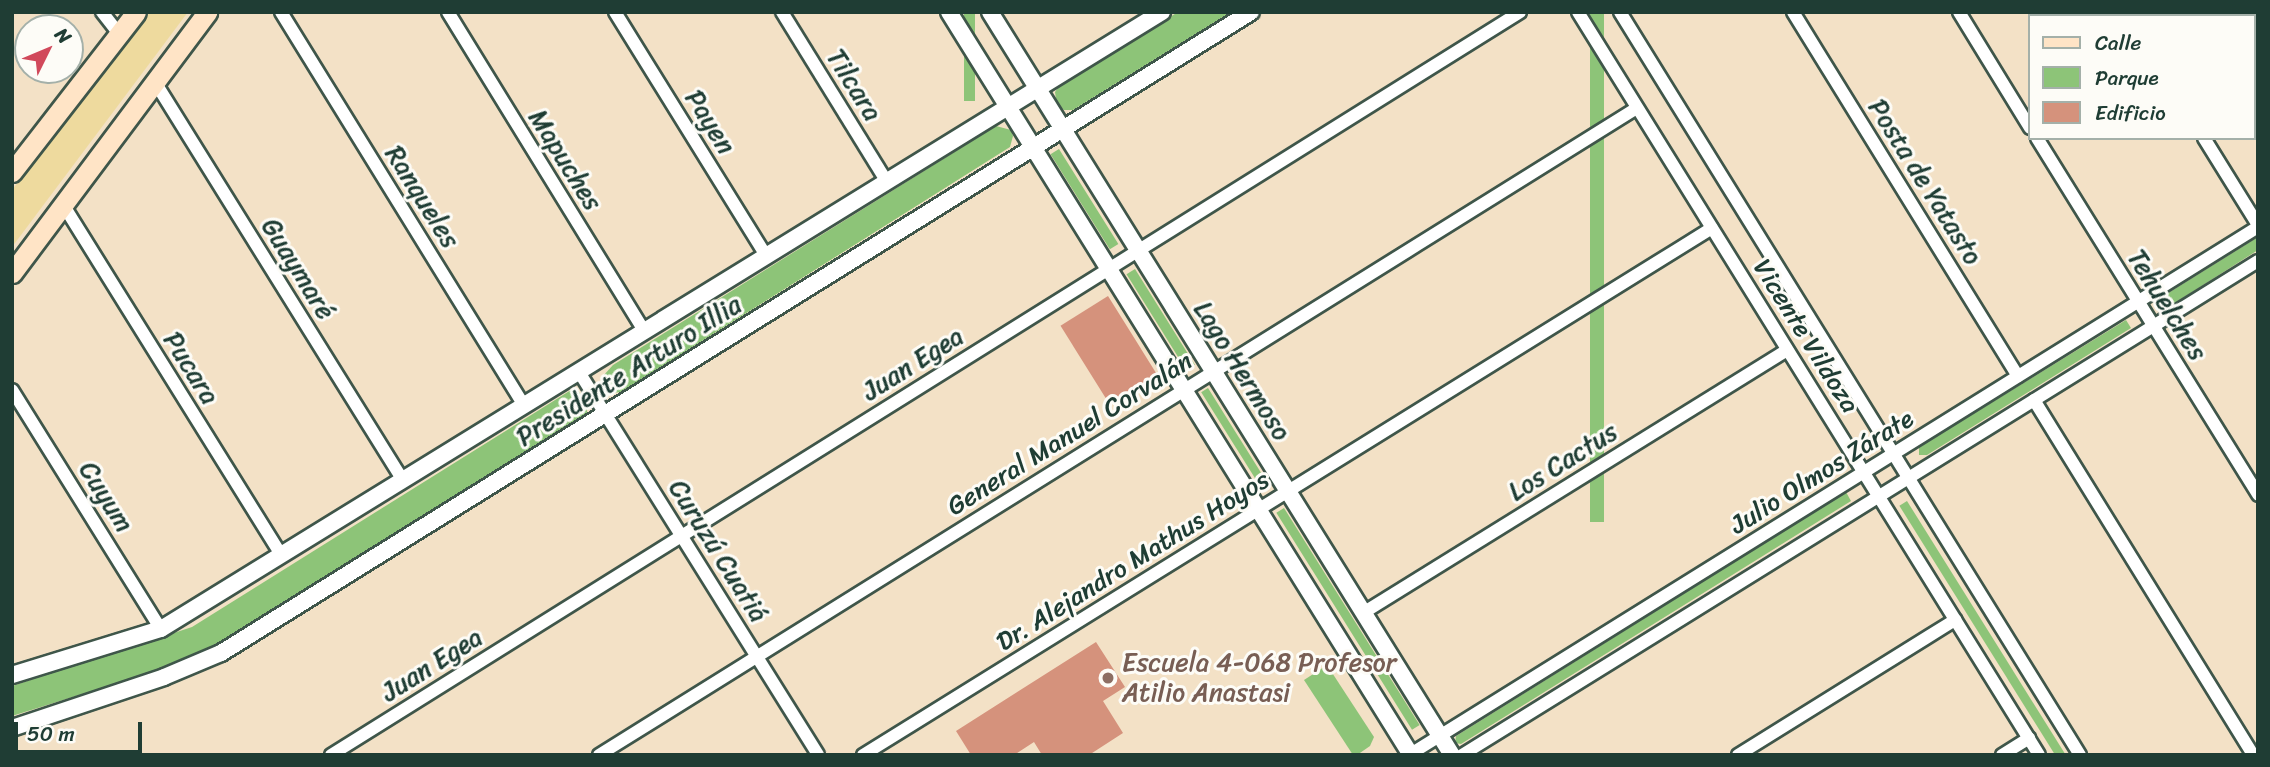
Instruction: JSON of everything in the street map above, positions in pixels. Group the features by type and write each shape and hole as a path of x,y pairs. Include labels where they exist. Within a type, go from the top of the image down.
{"main road":[{"path":"12,172 136,12"},
{"path":"12,273 206,12"}],"street":[{"path":"102,12 119,34"},
{"name":"Ranqueles","path":"281,12 524,405"},
{"name":"Mapuches","path":"447,12 644,331"},
{"name":"Payen","path":"615,12 766,256"},
{"name":"Tilcara","path":"782,12 887,182"},
{"path":"950,12 1410,754"},
{"name":"Lago Hermoso","path":"990,12 1452,755"},
{"name":"Presidente Arturo Illia","path":"12,728 164,677 221,653 1251,12"},
{"name":"Juan Egea","path":"331,755 1520,12"},
{"name":"Vicente Vildoza","path":"1578,12 2039,755"},
{"name":"Vicente Vildoza","path":"1620,12 2080,755"},
{"name":"Posta de Yatasto","path":"1793,12 2018,376"},
{"path":"1959,12 2028,125"},
{"name":"Presidente Arturo Illia","path":"12,675 161,629 1158,13"},
{"name":"Guaymaré","path":"155,82 403,480"},
{"name":"General Manuel Corvalán","path":"598,755 1637,108"},
{"name":"Tehuelches","path":"2038,140 2258,495"},
{"path":"2205,140 2258,226"},
{"name":"Pucara","path":"64,206 281,555"},
{"name":"Julio Olmos Zárate","path":"1410,754 2258,226"},
{"name":"Dr. Alejandro Mathus Hoyos","path":"863,755 1712,228"},
{"name":"Julio Olmos Zárate","path":"1462,755 2258,261"},
{"name":"Los Cactus","path":"1363,612 1787,350"},
{"name":"Curuzú Cuatiá","path":"579,372 818,755"},
{"name":"Cuyum","path":"12,390 161,629"},
{"path":"2034,400 2253,755"},
{"path":"1738,755 1955,620"},
{"path":"2002,755 2029,738"}],"green space":[{"path":"964,12 975,12 975,101 964,101"},
{"path":"1178,12 1231,12 1073,110 1064,110 1057,106 1055,92 1059,86"},
{"path":"1590,12 1604,12 1604,522 1590,522"},
{"path":"996,126 1011,130 1013,136 1010,147 621,392 612,393 605,386 603,376 613,365"},
{"path":"1059,149 1118,244 1110,249 1051,154"},
{"path":"2258,237 2258,250 2164,310 2156,306 2157,300"},
{"path":"1135,269 1195,365 1186,370 1127,274"},
{"path":"2126,320 2131,328 1927,455 1919,455 1919,447"},
{"path":"1208,388 1269,486 1263,491 1201,392"},
{"path":"571,390 578,391 587,402 587,414 223,642 185,662 12,716 12,686 192,627"},
{"path":"1846,492 1851,501 1461,744 1455,743 1456,736"},
{"path":"1907,501 2065,755 2055,755 1899,506"},
{"path":"1284,508 1420,725 1412,730 1276,513"},
{"path":"1327,665 1374,737 1370,746 1357,755 1353,755 1304,680"}],"sand":[{"path":"150,12 188,12 12,247 12,190"}],"building":[{"path":"1108,296 1158,376 1110,405 1061,326"},
{"path":"1096,642 1125,687 1103,701 1123,733 1089,755 1042,755 1034,742 1014,755 971,755 956,731"}],"place":[{"name":"Escuela 4-068 Profesor Atilio Anastasi","path":"1108,678"}]}
